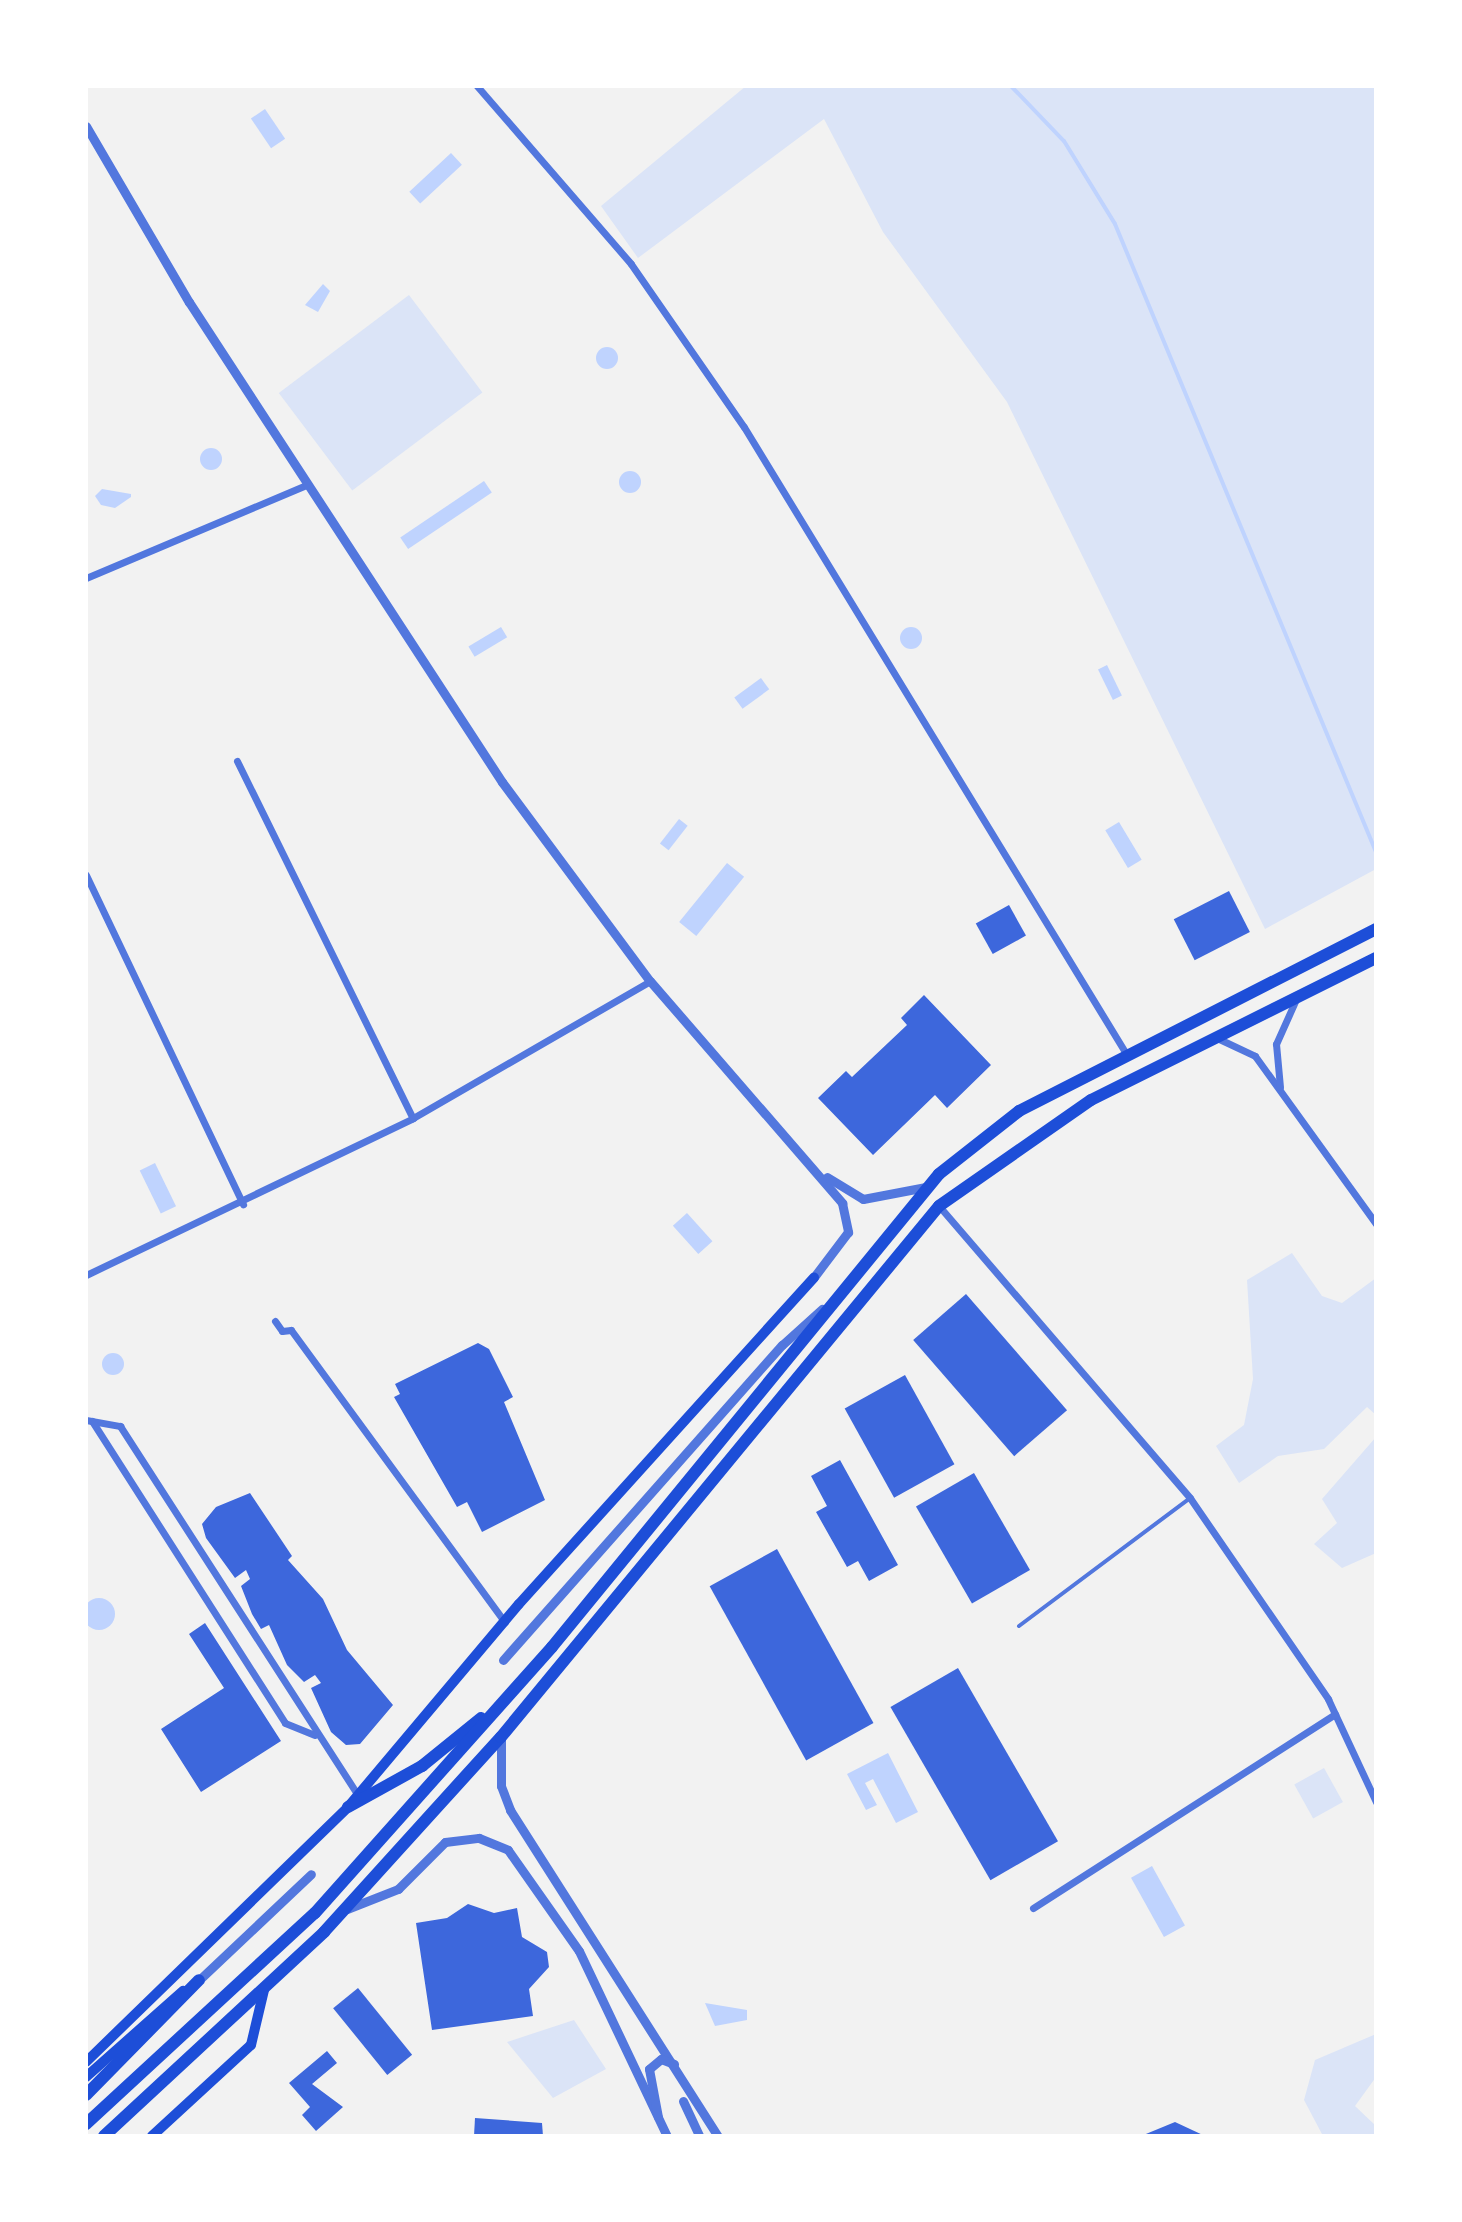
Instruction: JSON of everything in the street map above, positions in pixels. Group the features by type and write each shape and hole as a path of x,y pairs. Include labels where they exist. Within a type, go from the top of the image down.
{"main road":[{"path":"86,2124 315,1913 508,1696 926,1187 1019,1111 1125,1052 1376,929"},
{"path":"104,2136 264,1990 347,1909 501,1737 939,1206 1045,1127 1215,1037 1376,958"},
{"path":"86,2062 348,1807 505,1622 814,1277"},
{"path":"348,1807 422,1766 508,1696"},
{"path":"86,2077 199,1980"},
{"path":"86,2095 199,1980"},
{"path":"152,2136 251,2045 264,1990"}],"street":[{"path":"477,86 622,253 694,352 1125,1052"},
{"path":"86,126 308,484 502,782 650,981 821,1173 849,1225 814,1277"},
{"path":"86,578 308,484"},
{"path":"237,761 413,1118"},
{"path":"86,875 243,1204"},
{"path":"86,1275 243,1204 413,1118 650,981"},
{"path":"1281,1090 1274,1054 1297,997"},
{"path":"1215,1037 1247,1048 1281,1090 1376,1224"},
{"path":"821,1173 863,1199 926,1187"},
{"path":"939,1206 1190,1498 1335,1714 1376,1802"},
{"path":"503,1660 782,1345 843,1291"},
{"path":"275,1321 291,1330 505,1622"},
{"path":"89,1420 120,1426 358,1796"},
{"path":"89,1420 285,1723 317,1736"},
{"path":"1033,1908 1335,1714"},
{"path":"501,1737 501,1786 510,1810 685,2075 718,2136"},
{"path":"347,1909 398,1889 445,1842 479,1838 508,1850 579,1951 667,2136"},
{"path":"199,1980 311,1874"},
{"path":"658,2121 649,2069 666,2059 685,2075"},
{"path":"683,2101 699,2136"}],"lane":[{"path":"1019,1626 1190,1498"}],"shaded area":[{"path":"746,86 1376,86 1376,869 1265,929 1007,402 883,232 824,119 638,258 601,206"},
{"path":"409,295 482,392 352,491 279,393"},
{"path":"1292,1253 1322,1296 1342,1303 1376,1278 1376,1415 1367,1407 1324,1449 1278,1456 1239,1483 1216,1446 1244,1425 1253,1379 1247,1280"},
{"path":"1376,1437 1376,1553 1342,1568 1314,1544 1337,1523 1322,1499"},
{"path":"1324,1768 1343,1802 1313,1819 1294,1784"},
{"path":"574,2020 606,2069 553,2098 507,2042"},
{"path":"1376,2034 1376,2077 1355,2106 1376,2126 1376,2136 1323,2136 1304,2100 1315,2060"}],"water":[{"path":"265,109 285,139 271,148 251,119"},
{"path":"451,153 462,165 420,204 409,192"},
{"path":"323,284 330,291 318,312 305,305"},
{"path":"607,347 615,350 618,358 615,366 607,369 599,366 596,358 599,350"},
{"path":"211,448 219,451 222,459 219,467 211,470 203,467 200,459 203,451"},
{"path":"630,471 641,482 630,493 619,482"},
{"path":"484,481 492,493 408,549 400,537"},
{"path":"102,489 131,494 131,497 115,508 101,505 95,496"},
{"path":"501,627 507,637 475,657 468,647"},
{"path":"911,627 919,630 922,638 919,646 911,649 903,646 900,638 903,630"},
{"path":"1107,665 1122,696 1113,700 1098,669"},
{"path":"761,678 769,689 743,709 734,697"},
{"path":"679,819 688,826 669,850 660,843"},
{"path":"1119,822 1142,860 1128,868 1105,830"},
{"path":"727,863 744,877 696,936 679,922"},
{"path":"155,1163 176,1206 161,1214 140,1170"},
{"path":"687,1213 712,1241 698,1254 673,1226"},
{"path":"113,1353 121,1356 124,1364 121,1372 113,1375 105,1372 102,1364 105,1356"},
{"path":"99,1598 110,1603 115,1614 110,1625 99,1630 88,1625 83,1614 88,1603"},
{"path":"888,1753 918,1812 896,1823 873,1779 865,1783 877,1805 866,1810 847,1774"},
{"path":"1152,1866 1185,1925 1164,1937 1131,1878"},
{"path":"705,2003 747,2010 747,2020 715,2026"}],"building":[{"path":"1229,891 1250,932 1195,960 1174,919"},
{"path":"1009,905 1026,936 993,954 976,923"},
{"path":"924,995 991,1065 947,1108 935,1095 873,1155 818,1098 846,1071 852,1077 907,1025 901,1018"},
{"path":"966,1294 1067,1410 1014,1456 913,1340"},
{"path":"478,1343 489,1349 513,1397 504,1402 545,1500 482,1532 467,1502 457,1507 394,1397 400,1394 395,1384"},
{"path":"905,1375 954,1464 894,1498 845,1408"},
{"path":"840,1460 898,1565 869,1581 858,1561 847,1567 816,1512 827,1506 811,1476"},
{"path":"974,1473 1030,1570 972,1603 916,1506"},
{"path":"250,1493 292,1556 288,1560 323,1599 347,1650 393,1705 360,1744 346,1745 331,1732 311,1688 321,1683 315,1675 304,1682 287,1665 269,1625 261,1629 252,1614 241,1586 250,1579 246,1570 235,1578 206,1538 202,1524 216,1507"},
{"path":"777,1549 873,1723 806,1760 710,1586"},
{"path":"205,1623 281,1741 201,1792 161,1729 224,1688 189,1634"},
{"path":"958,1668 1058,1841 990,1880 890,1707"},
{"path":"468,1904 494,1913 517,1908 522,1937 547,1952 549,1967 529,1989 533,2016 432,2030 416,1923 447,1918"},
{"path":"358,1988 412,2055 387,2075 333,2008"},
{"path":"327,2051 337,2063 312,2084 343,2107 316,2131 302,2115 310,2107 289,2083"},
{"path":"475,2118 542,2123 543,2136 474,2136"},
{"path":"1175,2122 1205,2136 1141,2136"}],"waterway":[{"path":"1011,86 1064,141 1115,224 1376,852"}]}
